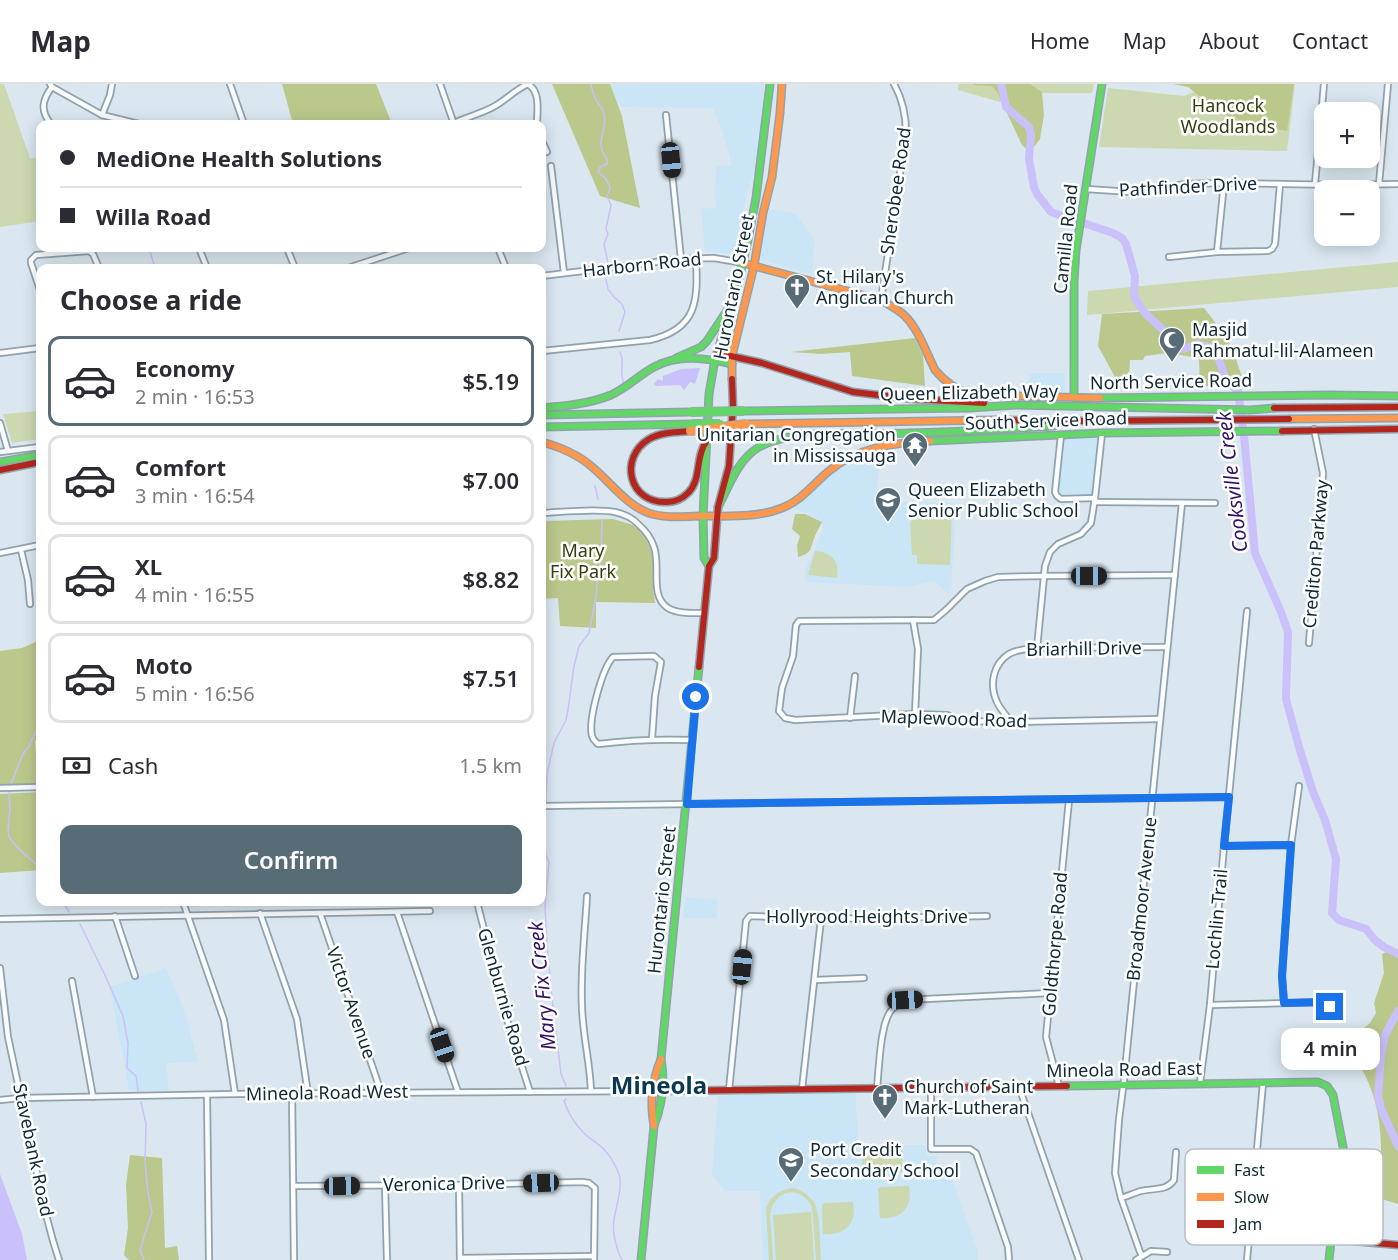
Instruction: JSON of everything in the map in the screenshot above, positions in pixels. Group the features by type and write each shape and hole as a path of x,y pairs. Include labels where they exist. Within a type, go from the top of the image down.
{"main road":[{"name":"Hurontario Street","path":"709,566 704,558 703,516 709,394 716,356 743,263 758,186 770,84"},
{"name":"Hurontario Street","path":"641,1260 654,1126 651,1114 658,1091 657,1067 661,1059 709,566 714,558 718,507 729,466 731,447 732,360 772,177 782,84"},
{"name":"Camilla Road","path":"1074,398 1076,250 1102,84"},
{"name":"North Service Road","path":"743,263 881,300 896,308 911,323 935,370 947,383 971,395 1074,398 1329,394 1398,396"},
{"path":"546,408 587,403 608,396 656,366 701,347 708,341 734,300"},
{"path":"669,362 716,356 762,363 853,392 912,399 1016,405"},
{"name":"Queen Elizabeth Way","path":"546,415 970,408 1016,405 1250,410 1398,407"},
{"name":"Queen Elizabeth Way","path":"546,427 691,428 746,423 1398,418"},
{"path":"718,507 746,459 756,448 773,441 803,436 1033,427 1088,422"},
{"path":"691,428 650,438 636,450 630,467 631,477 636,489 645,498 664,504 678,501 687,494 693,488 696,480 701,450 706,442"},
{"name":"South Service Road","path":"546,443 558,446 587,463 628,501 644,511 662,517 767,513 784,508 832,468 857,453 882,444 1102,433 1398,429"},
{"path":"0,462 36,456"},
{"path":"0,470 36,463"},
{"name":"Mineola Road East","path":"658,1091 1318,1082 1327,1086 1332,1092 1343,1149"},
{"path":"1383,1244 1398,1245"},
{"path":"1329,1260 1330,1245"}],"street":[{"path":"102,114 112,84"},
{"path":"230,84 243,120"},
{"path":"440,84 453,120"},
{"path":"463,120 494,107 528,84 534,88 537,95 537,120"},
{"name":"Sherobee Road","path":"881,300 906,132 902,99 894,84"},
{"path":"1315,180 1324,84"},
{"path":"1379,180 1388,84"},
{"path":"48,120 43,108 51,85 102,114 124,120"},
{"path":"666,115 681,259"},
{"path":"551,166 564,273"},
{"path":"1217,252 1224,183"},
{"name":"Pathfinder Drive","path":"1086,189 1132,192 1186,184 1314,184"},
{"path":"1169,257 1272,249 1275,244 1280,184"},
{"name":"Pathfinder Drive","path":"1380,184 1398,184"},
{"path":"36,278 31,263 36,255 76,252"},
{"path":"360,264 396,252"},
{"path":"546,351 650,339 674,332 686,321 693,308 696,258"},
{"name":"Harborn Road","path":"546,275 696,258 714,258 743,263"},
{"path":"0,353 36,348"},
{"path":"0,423 8,451"},
{"name":"Crediton Parkway","path":"1309,643 1323,473 1314,429"},
{"path":"1037,648 1045,566 1050,552 1058,544 1081,534 1091,523 1102,433"},
{"path":"1061,435 1055,492 1061,499 1215,503"},
{"path":"0,452 36,448"},
{"name":"Broadmoor Avenue","path":"1142,1255 1121,1198 1115,1173 1182,503"},
{"path":"546,513 604,511 615,512 635,520 648,534 655,549 658,593 662,602 675,611 704,613"},
{"path":"0,553 36,546"},
{"path":"21,550 28,580 30,604"},
{"path":"915,714 918,649 913,620 934,620 967,589 985,580 998,578 1175,576"},
{"name":"Lochlin Trail","path":"1200,1083 1210,1005 1247,611"},
{"name":"Maplewood Road","path":"913,620 799,621 796,625 793,656 782,688 779,711 785,718 795,720 915,714 947,716 961,721 1160,719"},
{"name":"Briarhill Drive","path":"1011,722 997,702 992,680 997,668 1010,653 1037,648 1167,647"},
{"path":"652,739 659,659 654,656 611,658 596,693 592,737 598,744 628,740 692,740"},
{"path":"850,718 855,676"},
{"path":"1284,1003 1282,976 1291,845 1299,786"},
{"path":"0,788 36,787"},
{"path":"546,806 1229,797"},
{"name":"Goldthorpe Road","path":"1059,1086 1046,1037 1069,800"},
{"path":"1224,846 1291,845"},
{"path":"587,896 582,1010 591,1091"},
{"path":"185,906 224,1020 236,1094"},
{"name":"Glenburnie Road","path":"478,906 508,1023 530,1092"},
{"path":"0,919 430,911"},
{"path":"397,912 458,1092"},
{"path":"260,913 297,1019 308,1094"},
{"name":"Victor Avenue","path":"320,913 381,1092"},
{"path":"115,916 135,976"},
{"name":"Hollyrood Heights Drive","path":"729,1090 746,921 750,916 821,920 987,916"},
{"path":"802,1089 821,920"},
{"name":"Stavebank Road","path":"0,968 8,1037 45,1211 59,1260"},
{"path":"814,980 864,978"},
{"path":"72,981 93,1097"},
{"path":"877,1088 884,1028 889,1013 905,1000 1050,993"},
{"path":"1210,1005 1325,1002"},
{"path":"1257,1149 1263,1083"},
{"path":"1019,1087 1079,1260"},
{"path":"931,1088 931,1149 970,1149 976,1154 1008,1247 1009,1260"},
{"name":"Mineola Road West","path":"0,1100 292,1093 658,1091"},
{"path":"292,1093 294,1260"},
{"path":"207,1095 209,1260"},
{"path":"1121,1198 1172,1184 1176,1152"},
{"name":"Veronica Drive","path":"294,1186 589,1183 594,1188 594,1258"},
{"path":"385,1185 387,1260"},
{"path":"459,1185 460,1259 594,1258"},
{"path":"1247,1260 1248,1245"},
{"path":"1136,1260 1151,1251 1167,1251"}],"shaded area":[{"path":"602,84 764,84 757,162 748,189 734,251 729,254 705,251 701,209 717,208 716,166 732,165 713,108 621,107 618,101 602,101"},
{"path":"769,209 796,214 815,241 812,274 764,261 760,256"},
{"path":"700,368 695,384 690,382 684,390 680,385 656,386 654,384 658,379 662,381 663,376 681,369"},
{"path":"1028,373 1065,373 1065,391 1028,391"},
{"path":"1058,436 1097,436 1093,501 1056,500"},
{"name":"Queen Elizabeth Senior Public School","path":"881,451 876,501 954,503 951,590 947,593 935,581 906,587 807,582 805,571 823,530 822,521 794,508 835,471 855,458"},
{"path":"686,897 717,900 717,918 683,918"},
{"path":"166,968 183,1007 198,1062 166,1063 169,1091 129,1090 110,987"},
{"name":"Port Credit Secondary School","path":"855,1092 859,1145 924,1145 927,1156 937,1156 935,1172 953,1181 978,1253 978,1260 763,1260 760,1191 725,1191 712,1175 718,1096"},
{"path":"0,1174 22,1234 27,1260 0,1260"}],"green space":[{"path":"0,84 4,84 30,158 36,158 36,222 0,227"},
{"path":"282,84 376,84 390,120 292,120"},
{"path":"552,84 610,84 622,116 640,208 600,196"},
{"path":"958,84 1094,84 1092,93 1034,93 1032,111 958,90"},
{"path":"973,84 1030,84 1042,92 1044,115 1040,139 1030,152 1022,145 992,86"},
{"path":"1173,84 1294,84 1287,131 1244,124 1218,111 1188,87"},
{"name":"Hancock Woodlands","path":"1213,84 1295,84 1287,151 1099,147 1108,88 1184,96"},
{"path":"1398,262 1398,287 1087,315 1088,291"},
{"path":"1204,308 1232,347 1245,386 1200,386 1199,358 1168,353 1145,356 1143,360 1130,360 1129,378 1115,377 1098,346 1102,314"},
{"path":"915,338 923,355 925,386 852,376 850,352 821,354 791,352"},
{"path":"36,411 36,440 12,443 3,414"},
{"path":"919,511 952,512 950,565 917,564 917,555 912,555 910,522 913,519 919,520"},
{"path":"795,514 805,514 822,522 810,550 798,557 797,545 800,536 792,529"},
{"name":"Mary Fix Park","path":"613,519 633,525 644,535 654,559 655,603 596,602 596,628 560,626 558,598 546,599 546,521"},
{"path":"815,551 826,553 834,559 838,572 837,578 808,575"},
{"path":"36,642 36,785 0,786 0,651 22,648"},
{"path":"36,792 36,870 0,873 0,794"},
{"path":"1393,949 1398,951 1398,1204 1383,1200 1383,1149 1381,1149 1376,1105 1363,1072 1350,1051 1353,1037 1370,1023 1376,1013 1374,1003 1384,973 1382,954"},
{"path":"862,1149 902,1149 902,1172 863,1172"},
{"path":"130,1155 162,1158 165,1248 177,1246 179,1260 129,1260 124,1255 128,1228 126,1185"},
{"path":"909,1186 909,1200 904,1211 894,1217 880,1218 878,1189"},
{"path":"795,1188 805,1193 815,1203 821,1260 816,1260 812,1207 802,1195 789,1192 778,1198 770,1213 773,1260 769,1260 766,1208 777,1194"},
{"path":"853,1202 853,1216 848,1227 838,1233 823,1234 822,1206 824,1203"},
{"path":"811,1212 814,1260 776,1260 773,1215"}],"waterway":[{"name":"Mary Fix Creek","path":"591,84 605,120 601,147 607,164 600,167 598,172 610,186 607,196 611,205 606,229 608,234 604,244 608,263"},
{"name":"Cooksville Creek","path":"1001,84 1006,107 1029,127 1031,134 1029,159 1037,194 1051,212 1122,238 1126,244 1135,276 1134,297 1145,313 1183,349 1199,344 1215,349 1227,382 1238,391 1255,553 1288,632 1286,699 1313,792 1325,820 1336,859 1332,913 1339,920 1366,929 1375,940 1398,954"},
{"path":"150,252 154,264"},
{"name":"Mary Fix Creek","path":"606,279 608,289 622,304 625,312 619,331"},
{"name":"Mary Fix Creek","path":"620,352 624,383"},
{"name":"Mary Fix Creek","path":"595,486 598,499"},
{"name":"Mary Fix Creek","path":"546,804 547,774 554,743 566,720 579,646 589,633 601,558 602,520"},
{"path":"10,786 23,754 36,731"},
{"path":"9,793 9,837 36,864"},
{"name":"Mary Fix Creek","path":"546,856 549,862 546,895"},
{"path":"65,906 69,912"},
{"name":"Mary Fix Creek","path":"545,906 553,1008 561,1074 566,1086"},
{"path":"80,924 123,1016 128,1043 127,1068 136,1076 138,1091"},
{"name":"Cooksville Creek","path":"1398,1011 1385,1035 1378,1096 1382,1111 1398,1146"},
{"name":"Mary Fix Creek","path":"566,1099 564,1101 569,1114 586,1135 605,1150 619,1174 620,1191 614,1230 616,1246 622,1260"},
{"path":"141,1102 146,1124 145,1162 152,1212 140,1250 144,1260"}],"traffic: fast":[{"path":"709,566 704,558 703,516 709,394 715,359 734,300 747,245 756,198 770,84"},
{"path":"1074,398 1076,250 1102,84"},
{"path":"676,358 701,347 734,300"},
{"path":"546,408 603,398 622,389 654,367 673,360 703,359 732,364"},
{"path":"1100,398 1398,396"},
{"path":"744,411 970,408 1016,405 1250,410 1274,408"},
{"path":"691,412 744,411"},
{"path":"546,415 691,412"},
{"path":"546,427 692,424"},
{"path":"692,424 720,424"},
{"path":"718,507 739,466 751,452 773,441 810,435 926,433 1054,426"},
{"path":"930,441 1102,433 1282,431"},
{"path":"0,462 36,456"},
{"path":"641,1260 654,1126 662,1093 661,1059 699,667"},
{"path":"1067,1086 1318,1082 1327,1086 1333,1095 1343,1149"},
{"path":"1329,1260 1331,1245"}],"traffic: slow":[{"path":"732,379 732,356 754,266 772,177 782,84"},
{"path":"743,263 881,300 899,311 910,322 935,370 951,385 971,395 1100,398"},
{"path":"1289,419 1398,418"},
{"path":"746,424 997,420"},
{"path":"690,431 746,424"},
{"path":"703,516 743,516 782,508 795,501 829,471 852,456 889,445 930,441"},
{"path":"546,443 586,462 627,500 643,511 665,516 703,516"},
{"path":"654,1126 653,1092 661,1059"}],"traffic: jam":[{"path":"717,353 762,363 853,392 912,399 984,403"},
{"path":"699,667 709,566 714,558 718,507 729,466 733,405 732,379"},
{"path":"1274,408 1398,407"},
{"path":"997,420 1289,419"},
{"path":"1282,431 1398,429"},
{"path":"690,431 659,435 639,447 633,457 632,478 636,488 644,496 654,501 667,502 676,501 686,495 695,481 706,442"},
{"path":"0,470 36,463"},
{"path":"654,1091 1067,1086"},
{"path":"1383,1244 1398,1245"}],"place":[{"name":"St. Hilary's Anglican Church","path":"797,310"},
{"name":"Masjid Rahmatul-lil-Alameen","path":"1172,363"},
{"name":"Unitarian Congregation in Mississauga","path":"915,468"},
{"name":"Queen Elizabeth Senior Public School","path":"888,523"},
{"name":"Church of Saint Mark-Lutheran","path":"885,1120"},
{"name":"Port Credit Secondary School","path":"791,1183"}],"district":[{"name":"Mineola","path":"659,1086"}],"route":[{"path":"696,697 687,804 1229,797 1224,846 1291,845 1282,976 1284,1003 1325,1002 1330,1007"}]}
